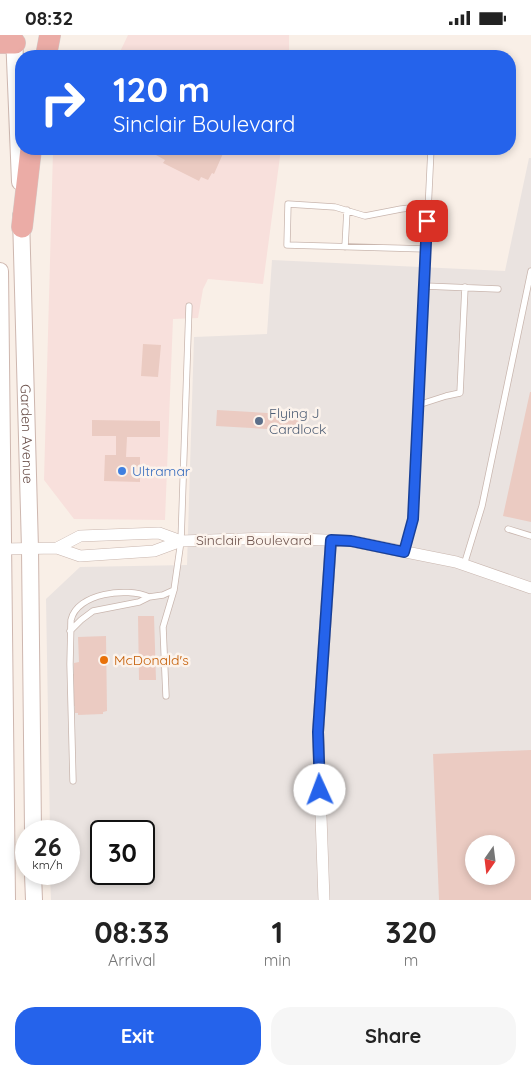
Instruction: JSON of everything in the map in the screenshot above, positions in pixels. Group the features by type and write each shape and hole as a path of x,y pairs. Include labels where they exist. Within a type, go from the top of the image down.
{"highway":[{"path":"47,50 50,35"},
{"path":"22,227 30,155"}],"main road":[{"name":"Garden Avenue","path":"10,40 15,118"},
{"name":"Garden Avenue","path":"17,155 22,227 30,549 33,820"},
{"name":"Garden Avenue","path":"0,271 7,900"},
{"path":"33,885 34,900"}],"street":[{"name":"Sinclair Boulevard","path":"57,548 80,536 158,533 181,541"},
{"name":"Sinclair Boulevard","path":"3,549 57,548 80,556 154,551 181,541 272,538 351,541 464,565 531,588"},
{"path":"324,900 318,732 331,540"}],"lane":[{"path":"404,552 413,519 431,155"},
{"path":"426,249 287,245 288,204 347,209 365,216 428,206"},
{"path":"345,247 347,209"},
{"path":"464,565 482,506 531,271"},
{"path":"424,286 498,289"},
{"path":"418,405 460,393 465,287"},
{"path":"166,696 163,627 174,589 181,541 189,306"},
{"path":"508,529 531,535"},
{"path":"70,631 80,620 93,611 139,602 149,597 163,595 174,589"},
{"path":"73,781 70,631 73,613 77,606 89,599 124,592 139,593 149,597"}],"shaded area":[{"path":"128,35 289,35 289,50 121,50"},
{"path":"53,155 280,155 263,284 208,279 203,289 198,318 173,319 165,520 74,519 44,480"},
{"path":"529,158 531,158 531,900 51,900 50,885 80,885 80,820 50,820 46,599 80,567 187,565 194,337 267,334 272,260 505,271"}],"building":[{"path":"156,155 222,155 214,174 212,173 208,180 201,177 199,181 163,163 165,160"},
{"path":"143,344 161,345 158,377 141,376"},
{"path":"531,392 531,522 503,516"},
{"name":"Flying J Cardlock","path":"217,410 302,415 301,431 216,426"},
{"name":"Ultramar","path":"92,420 160,421 160,437 127,437 126,457 140,457 140,482 104,481 105,455 116,455 116,436 92,436"},
{"path":"138,616 154,616 156,680 139,680"},
{"path":"106,636 107,711 103,712 103,714 78,715 78,713 75,713 75,706 73,706 72,674 74,674 74,663 79,662 78,637"},
{"path":"531,750 531,900 439,900 433,754"}],"place":[{"name":"Flying J Cardlock","path":"259,421"},
{"name":"Ultramar","path":"122,471"},
{"name":"McDonald's","path":"104,660"}],"route":[{"path":"320,790 318,732 331,540 351,541 404,552 413,519 427,221"}]}
